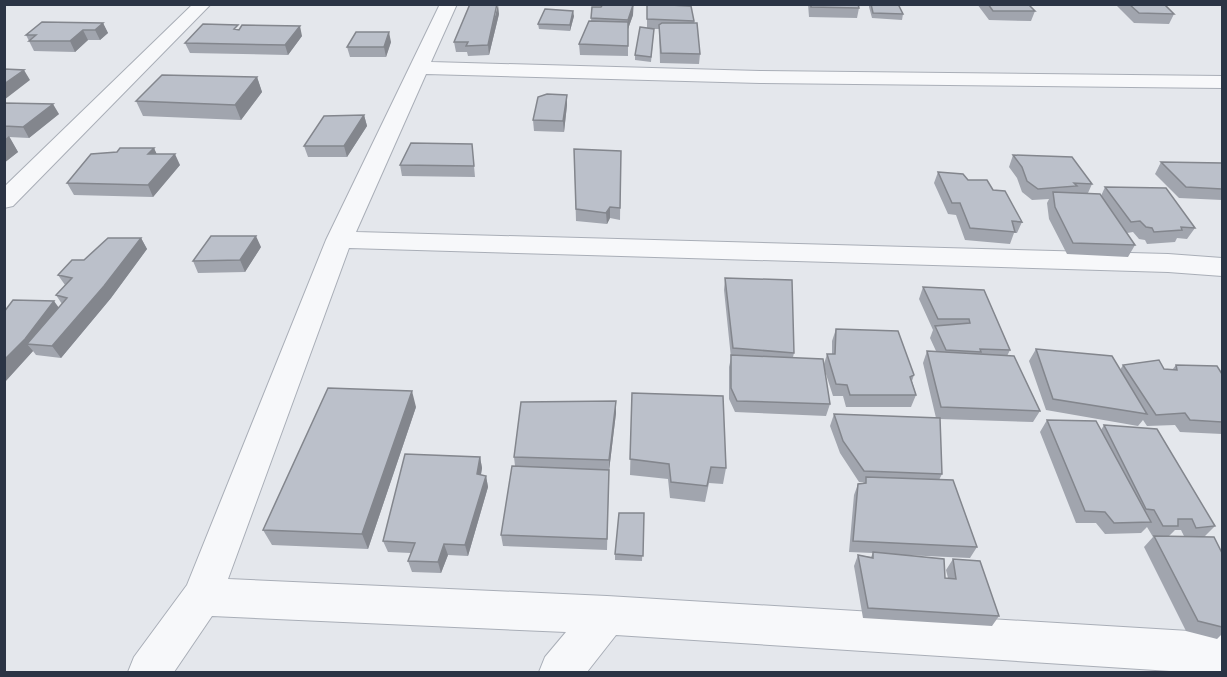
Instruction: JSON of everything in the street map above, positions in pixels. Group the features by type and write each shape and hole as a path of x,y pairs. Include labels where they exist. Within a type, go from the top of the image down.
{"street":[{"path":"4,201 203,4"},
{"path":"149,672 202,597 339,240 449,4"},
{"path":"420,68 748,77 1222,82"},
{"path":"339,240 1144,262 1222,267"},
{"path":"202,597 607,615 1222,654"},
{"path":"560,672 607,615"}],"building":[{"path":"470,4 497,4 488,45 466,46 468,42 454,42"},
{"path":"603,4 633,5 628,20 591,18 592,7 601,7"},
{"path":"647,4 691,6 694,21 647,19"},
{"path":"811,4 858,4 859,8 811,7"},
{"path":"871,4 898,4 903,14 873,13"},
{"path":"988,4 1028,4 1035,11 993,11"},
{"path":"1129,4 1164,4 1174,14 1139,13"},
{"path":"545,9 573,11 570,25 538,24"},
{"path":"589,21 628,22 628,46 579,44"},
{"path":"42,22 103,23 95,30 83,30 70,41 29,41 36,35 26,35"},
{"path":"662,23 697,23 700,54 661,53 659,25"},
{"path":"203,24 238,25 234,29 239,30 242,25 300,26 285,45 185,43"},
{"path":"640,27 654,29 651,57 635,55"},
{"path":"356,32 389,32 384,47 347,47"},
{"path":"4,69 24,70 4,84"},
{"path":"162,75 257,77 235,105 136,101"},
{"path":"547,94 567,95 563,121 533,120 538,97"},
{"path":"4,103 53,104 23,127 4,126"},
{"path":"364,115 344,146 304,146 324,116"},
{"path":"411,143 472,144 474,166 400,165"},
{"path":"120,148 154,148 148,154 175,154 148,185 67,183 91,154 117,152"},
{"path":"574,149 621,151 620,208 610,207 606,213 576,209"},
{"path":"1013,155 1072,157 1092,184 1074,183 1077,186 1038,189 1027,181 1022,167"},
{"path":"1161,162 1222,163 1222,189 1186,187"},
{"path":"938,172 963,174 968,180 987,180 993,190 1005,191 1022,222 1012,221 1015,232 970,228 960,203 952,203"},
{"path":"1105,187 1166,188 1195,228 1181,227 1182,230 1154,232 1152,228 1146,227 1140,221 1131,222"},
{"path":"1053,192 1100,194 1135,245 1073,243 1055,207"},
{"path":"211,236 256,236 240,260 193,261"},
{"path":"108,238 141,238 104,286 52,346 27,344 67,298 56,295 72,278 58,275 72,260 84,260"},
{"path":"725,278 792,280 794,353 733,348"},
{"path":"923,287 984,290 1010,350 980,349 981,352 946,350 935,326 970,323 969,319 938,319"},
{"path":"13,300 54,301 25,339 4,360 4,312"},
{"path":"836,329 898,331 914,375 910,377 916,395 850,395 847,385 836,384 827,354 835,354"},
{"path":"1036,349 1112,356 1147,414 1053,399"},
{"path":"927,351 1014,356 1040,411 941,407"},
{"path":"731,355 823,359 830,404 737,401 731,388"},
{"path":"1159,360 1164,369 1177,370 1176,365 1217,366 1222,374 1222,422 1190,420 1185,413 1156,415 1123,365"},
{"path":"328,388 412,391 362,534 263,530"},
{"path":"632,393 723,396 726,468 711,467 707,486 671,482 669,464 630,459"},
{"path":"616,401 609,460 514,457 521,402"},
{"path":"834,414 940,418 942,474 864,471 843,441"},
{"path":"1047,420 1096,421 1151,522 1114,523 1105,512 1085,511"},
{"path":"1104,425 1157,429 1215,526 1196,528 1192,519 1178,519 1178,526 1163,526 1154,510 1146,509"},
{"path":"405,454 480,457 477,474 486,476 465,545 444,544 438,562 408,561 415,543 383,541"},
{"path":"512,466 609,470 607,539 501,535"},
{"path":"866,477 953,480 977,547 853,541 858,484 866,483"},
{"path":"619,513 644,513 643,556 615,554"},
{"path":"1154,536 1214,537 1222,553 1222,627 1198,621"},
{"path":"873,552 944,559 945,578 956,579 953,559 980,561 999,616 868,608 858,555 873,558"}]}
